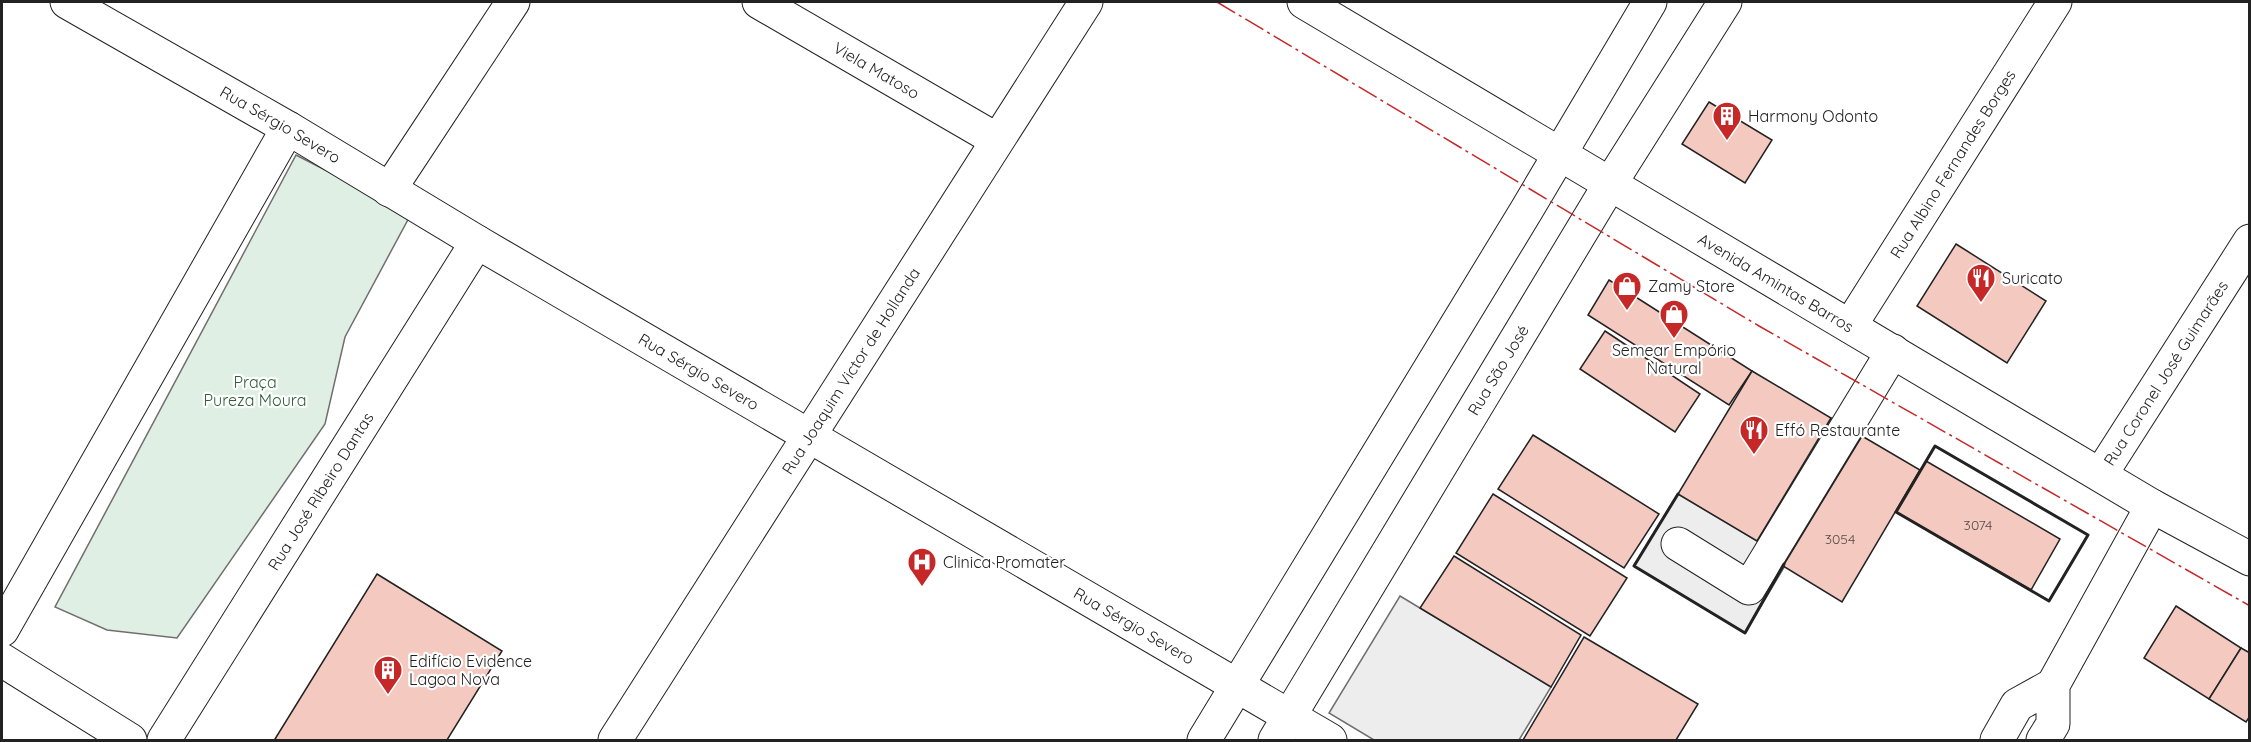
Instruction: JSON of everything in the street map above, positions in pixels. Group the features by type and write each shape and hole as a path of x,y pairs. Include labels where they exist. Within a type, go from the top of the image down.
{"street":[{"name":"Rua Sérgio Severo","path":"67,2 288,128 477,242 1238,688 1283,729 1330,741"},
{"path":"389,190 513,2"},
{"name":"Viela Matoso","path":"759,2 997,140"},
{"name":"Rua Joaquim Victor de Hollanda","path":"615,741 1086,2"},
{"name":"Avenida Amintas Barros","path":"1304,2 2152,506 2250,559"},
{"path":"1204,741 1560,155 1650,2"},
{"name":"Rua São José","path":"1283,729 1610,184 1725,2"},
{"name":"Rua Albino Fernandes Borges","path":"1850,326 2055,2"},
{"path":"2,630 288,128"},
{"name":"Rua Coronel José Guimarães","path":"2101,474 2250,241"},
{"name":"Rua José Ribeiro Dantas","path":"164,741 477,242"},
{"path":"1678,544 1749,588 1893,351"},
{"path":"2043,741 2053,724 2053,685 2152,506"},
{"path":"2,660 82,728 130,741"},
{"path":"1997,741 2017,705 2053,685"}],"green space":[{"name":"Praça Pureza Moura","path":"296,155 411,214 345,337 325,424 177,638 107,630 55,607"}],"shaded area":[{"path":"1831,418 1862,436 1745,633 1634,566 1678,494 1757,541"},
{"path":"1400,596 1551,687 1519,740 1374,740 1329,713"}],"building":[{"name":"Harmony Odonto","path":"1709,102 1772,140 1745,183 1682,144"},
{"name":"Suricato","path":"1956,244 2046,301 2007,363 1917,306"},
{"path":"1609,280 1752,371 1729,405 1588,315"},
{"path":"1605,331 1700,394 1675,432 1580,369"},
{"name":"Effó Restaurante","path":"1752,371 1831,418 1757,541 1678,494"},
{"path":"1533,435 1659,514 1624,568 1498,489"},
{"path":"1862,436 1920,470 1842,602 1783,566"},
{"path":"1926,461 2060,539 2031,590 1896,512"},
{"path":"1493,494 1627,578 1590,636 1456,553"},
{"path":"1454,556 1581,635 1551,687 1420,608"},
{"name":"Edifício Evidence Lagoa Nova","path":"377,574 502,651 447,740 275,739"},
{"path":"2176,606 2241,648 2209,699 2144,658"},
{"path":"1584,637 1698,704 1676,740 1523,740"},
{"path":"2241,648 2250,653 2250,716 2246,722 2209,699"}],"wall":[{"path":"1935,446 2088,535 2049,601 1896,512 1935,446"},
{"path":"1678,494 1634,566 1745,633 1784,564"}],"power":[{"path":"1217,2 1759,326 2250,606"}],"place":[{"name":"Harmony Odonto","path":"1727,142"},
{"name":"Suricato","path":"1981,304"},
{"name":"Zamy Store","path":"1627,312"},
{"name":"Semear Empório Natural","path":"1674,340"},
{"name":"Effó Restaurante","path":"1754,456"},
{"name":"Clinica Promater","path":"922,588"},
{"name":"Edifício Evidence Lagoa Nova","path":"388,696"}]}
